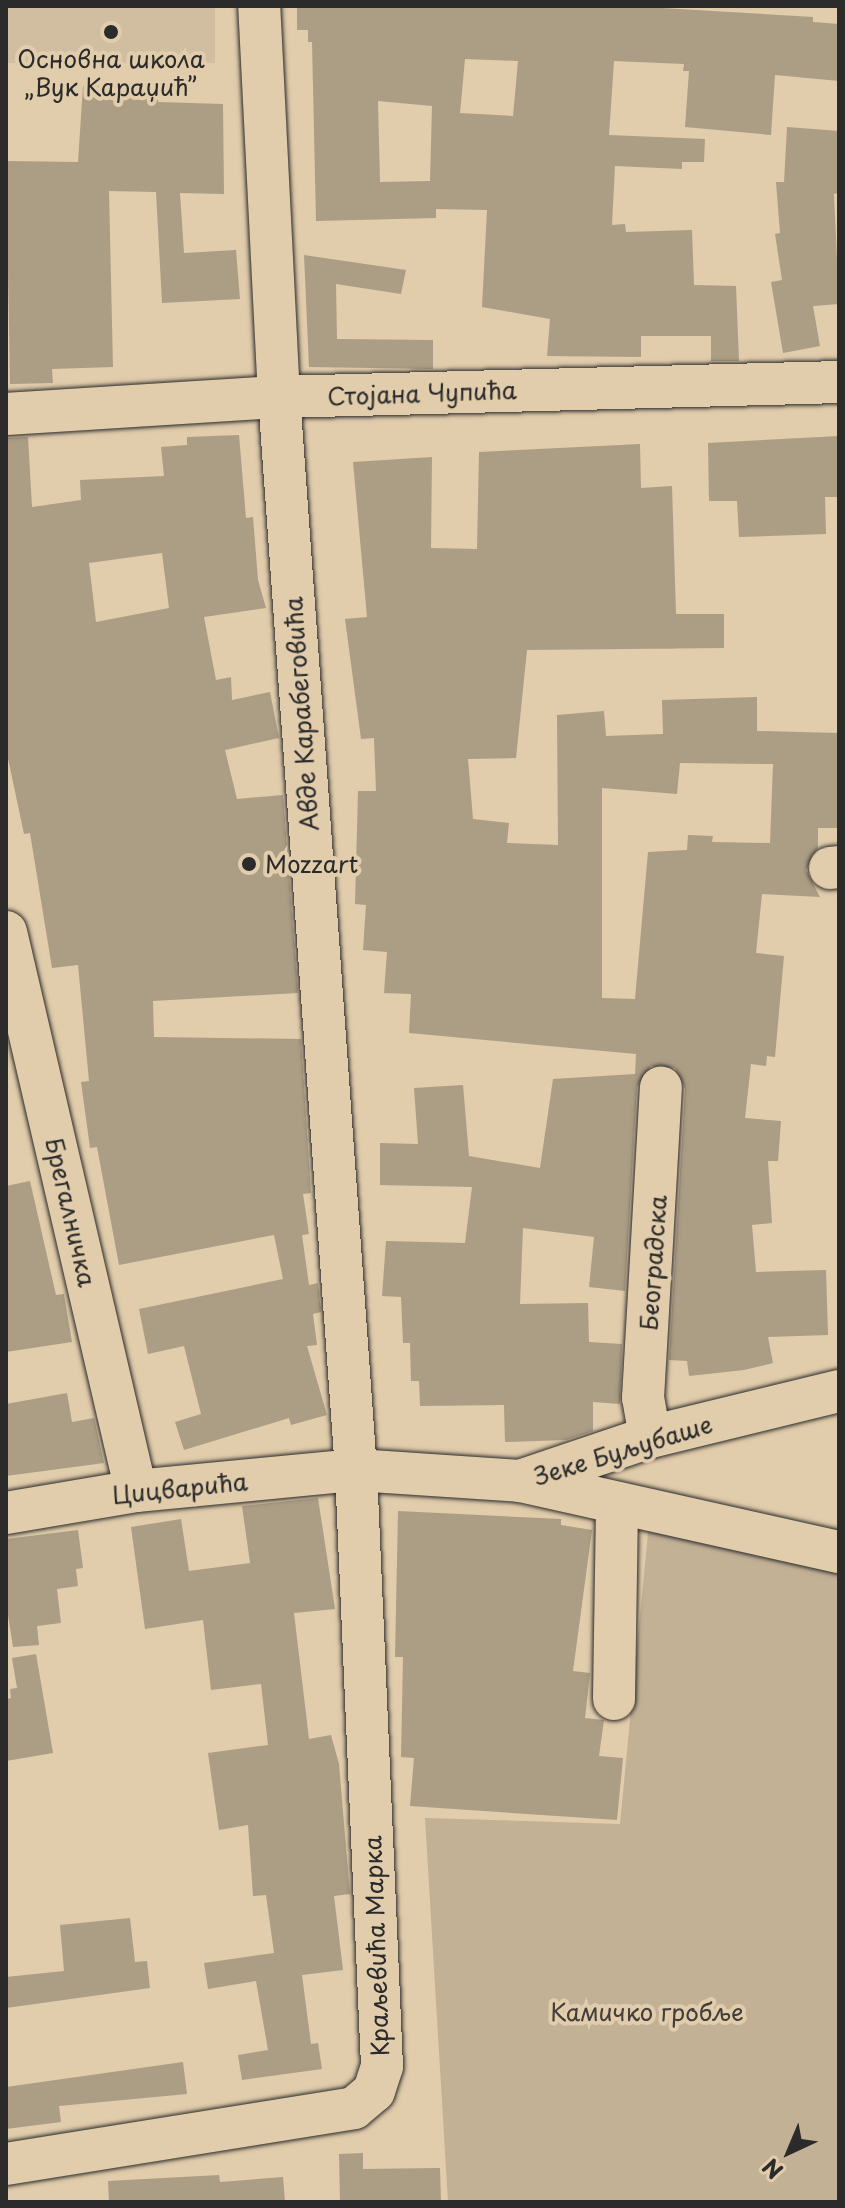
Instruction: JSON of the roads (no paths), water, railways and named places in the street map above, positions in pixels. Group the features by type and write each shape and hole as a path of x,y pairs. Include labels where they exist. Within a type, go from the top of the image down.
{"street":[{"name":"Авде Карабеговића","path":"259,6 279,397 356,1470"},
{"name":"Стојана Чупића","path":"6,414 279,397 839,382"},
{"name":"Брегалничка","path":"6,932 136,1491"},
{"name":"Београдска","path":"650,1437 643,1398 661,1088"},
{"name":"Зеке Буљубаше","path":"356,1470 520,1481 650,1437 839,1391"},
{"name":"Цицварића","path":"6,1513 136,1491 356,1470"},
{"name":"Краљевића Марка","path":"6,2164 354,2108 374,2091 382,2066 356,1470"},
{"path":"520,1481 839,1552"},
{"path":"614,1699 617,1503"}],"place":[{"name":"Основна школа „Вук Караџић”","path":"111,32"},
{"name":"Mozzart","path":"249,864"}],"park label":[{"name":"Камичко гробље","path":"647,2012"}]}
